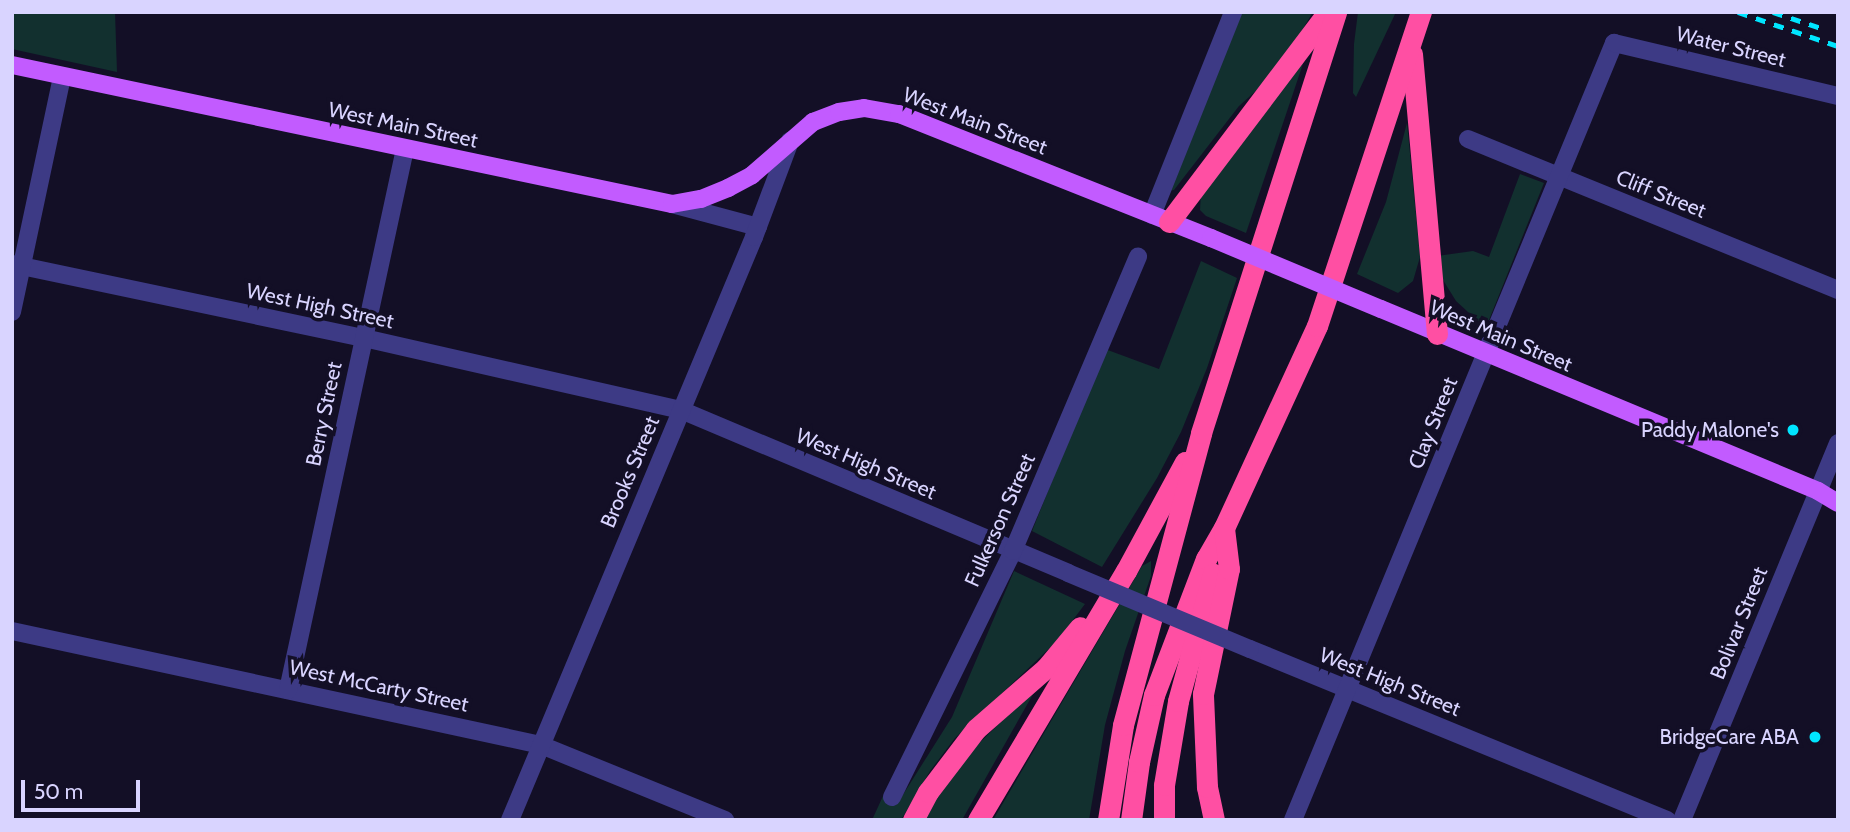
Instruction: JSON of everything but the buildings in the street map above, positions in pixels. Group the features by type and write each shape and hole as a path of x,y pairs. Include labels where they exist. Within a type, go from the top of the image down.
{"highway":[{"path":"1161,218 1328,12"},
{"path":"1108,820 1123,725 1201,433 1336,12"},
{"path":"1131,820 1139,762 1154,695 1206,559 1224,528 1317,326 1421,12"},
{"path":"1411,44 1437,334"},
{"path":"978,820 1126,571 1201,433"},
{"path":"1164,820 1164,785 1178,701 1224,528"},
{"path":"1214,820 1207,787 1203,694 1229,569 1224,528"},
{"path":"913,820 928,792 976,729 1046,668 1126,571"}],"main road":[{"name":"West Main Street","path":"12,65 672,204 701,199 752,175 813,121 839,112 864,108 899,114 1211,238 1485,355 1818,491 1838,503"},
{"name":"West Main Street","path":"1818,491 1838,493"}],"street":[{"path":"1161,218 1233,12"},
{"name":"Water Street","path":"1614,43 1838,96"},
{"name":"Clay Street","path":"1293,820 1614,43"},
{"path":"12,312 17,265 62,76"},
{"name":"Cliff Street","path":"1468,139 1838,290"},
{"name":"Brooks Street","path":"510,820 758,227 790,141"},
{"name":"Berry Street","path":"288,690 405,149"},
{"path":"672,204 758,227"},
{"name":"Fulkerson Street","path":"892,797 1013,551 1138,256"},
{"name":"West High Street","path":"17,265 364,338 681,410 1013,551 1668,820"},
{"name":"Bolivar Street","path":"1682,820 1838,443"},
{"name":"West McCarty Street","path":"12,631 541,745 725,820"}],"green space":[{"path":"12,12 115,12 117,72 12,49"},
{"path":"1235,12 1313,12 1293,45 1259,88 1239,106 1174,190 1168,191"},
{"path":"1358,12 1396,12 1356,97 1353,93 1354,44"},
{"path":"1310,43 1246,233 1206,216 1200,210 1201,191"},
{"path":"1407,123 1420,257 1413,281 1398,293 1357,274 1386,202"},
{"path":"1520,174 1544,183 1489,320 1480,323 1456,301 1443,280 1437,256 1473,251 1489,257"},
{"path":"1201,261 1237,278 1207,368 1181,432 1157,478 1102,567 1032,531 1105,349 1159,369"},
{"path":"1151,561 1151,576 1125,651 1105,725 1089,820 993,820 1142,566"},
{"path":"1014,571 1085,604 1057,641 955,738 930,771 901,820 872,820 883,796 899,801 952,717"},
{"path":"1037,687 962,820 922,820 946,781 973,749"}],"railway":[{"path":"1738,12 1838,46"},
{"path":"1773,12 1821,28"}],"place":[{"name":"Paddy Malone's","path":"1793,430"},
{"name":"BridgeCare ABA","path":"1815,737"}]}
